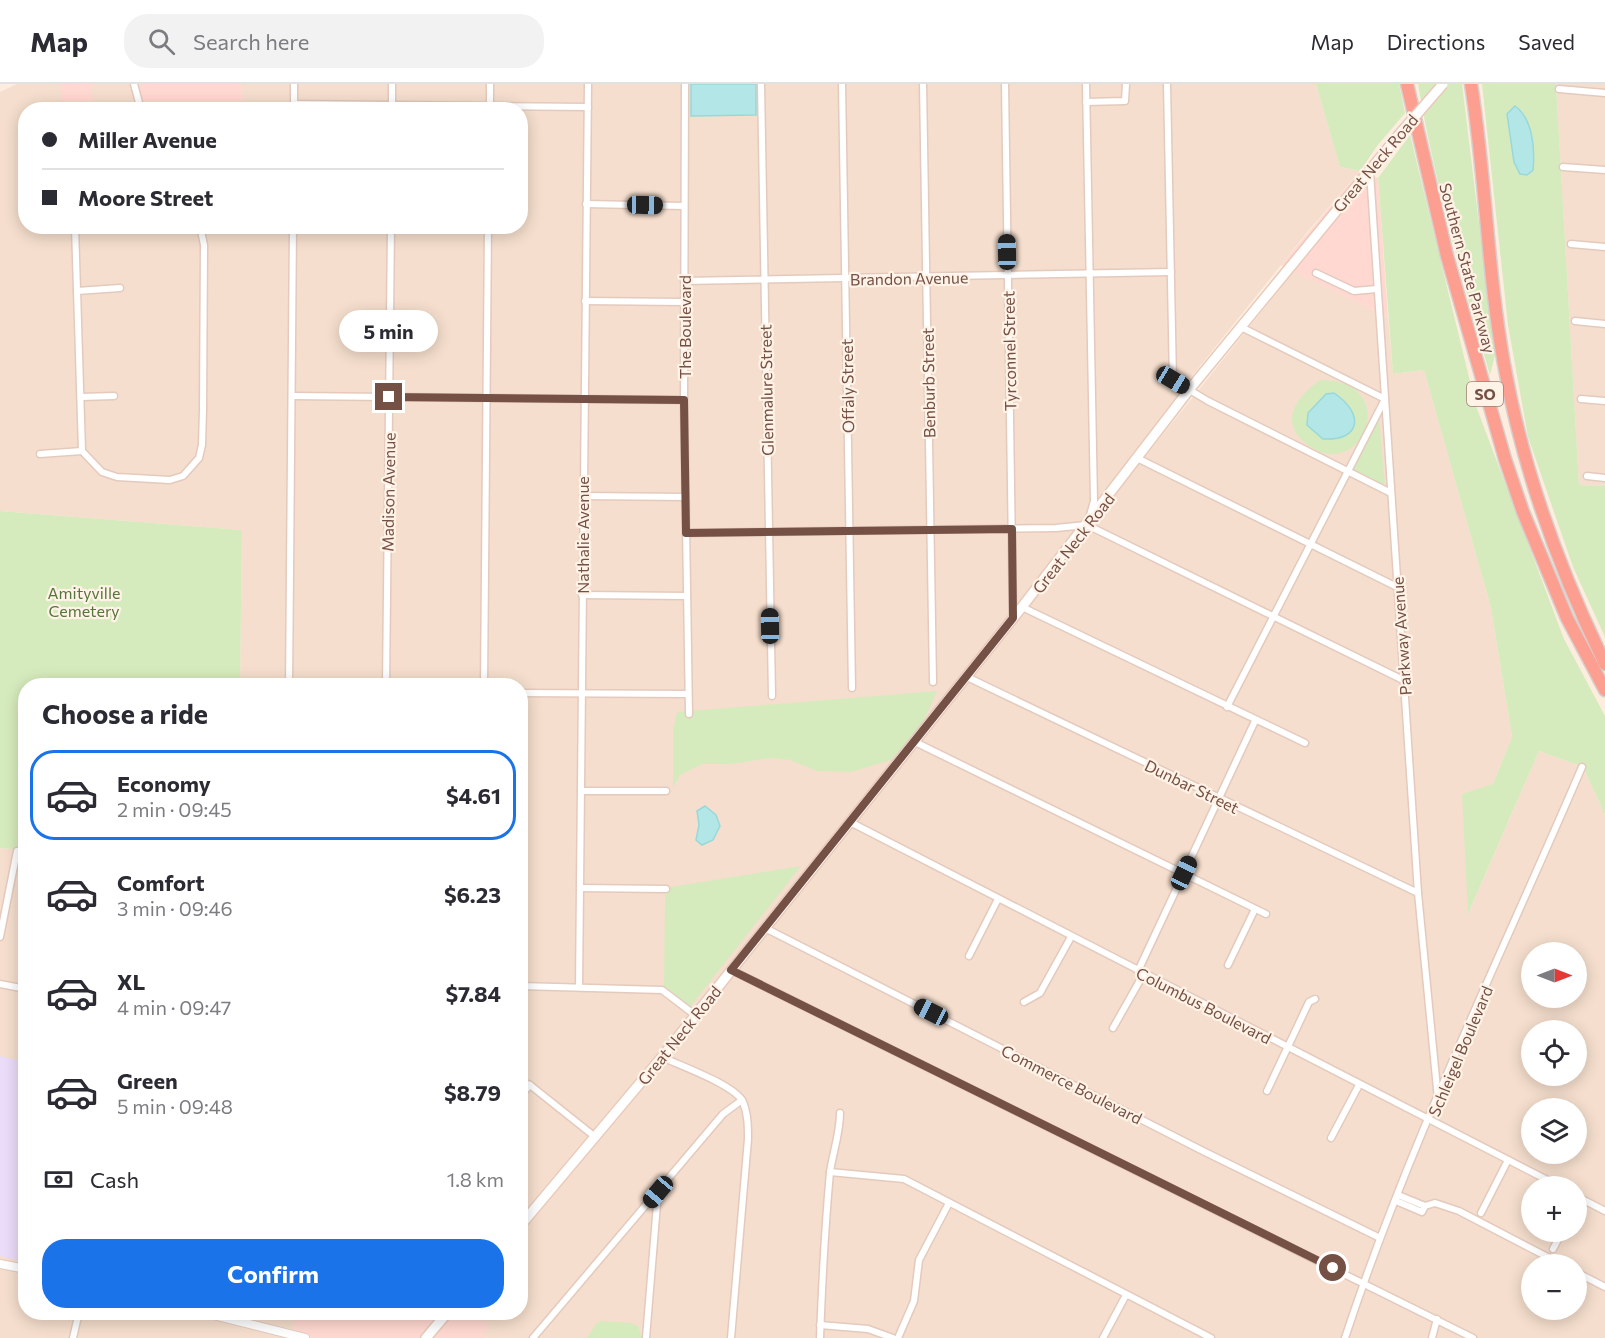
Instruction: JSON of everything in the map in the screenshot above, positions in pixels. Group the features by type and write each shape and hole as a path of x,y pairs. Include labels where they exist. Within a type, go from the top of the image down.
{"highway":[{"name":"Southern State Parkway","path":"1407,84 1441,235 1502,448 1523,512 1563,608 1605,690"},
{"name":"Southern State Parkway","path":"1472,84 1483,168 1496,311 1510,397 1538,498 1580,613 1605,664"}],"main road":[{"name":"Great Neck Road","path":"528,1216 662,1057 915,742 1139,459 1189,390 1313,237 1443,84"},
{"path":"426,1338 441,1320"}],"street":[{"path":"134,84 139,102"},
{"path":"294,84 294,102"},
{"path":"392,84 392,102"},
{"path":"490,84 490,102"},
{"name":"Nathalie Avenue","path":"579,987 583,399 588,84"},
{"name":"The Boulevard","path":"685,84 684,400 689,714"},
{"name":"Glenmalure Street","path":"761,84 772,696"},
{"name":"Offaly Street","path":"842,84 852,688"},
{"name":"Benburb Street","path":"923,84 933,681"},
{"name":"Tyrconnel Street","path":"1005,84 1013,618"},
{"path":"1086,84 1094,501 1087,525"},
{"path":"1086,102 1125,101 1126,84"},
{"path":"1167,84 1173,380 1391,493"},
{"path":"1559,89 1605,93"},
{"path":"528,108 588,107"},
{"path":"1563,167 1605,170"},
{"name":"Parkway Avenue","path":"1370,172 1418,893 1437,1099"},
{"path":"586,204 684,206"},
{"path":"75,234 82,451 102,472 117,477 170,480 183,476 193,467 202,445 204,245 202,234"},
{"path":"289,678 293,234"},
{"name":"Madison Avenue","path":"386,678 391,234"},
{"path":"484,678 489,234"},
{"path":"1571,244 1605,248"},
{"name":"Brandon Avenue","path":"684,281 1171,272"},
{"path":"1316,273 1354,291 1377,289"},
{"path":"77,291 120,288"},
{"path":"585,301 684,303"},
{"path":"1575,321 1605,324"},
{"path":"1227,707 1385,399 1240,327"},
{"path":"81,398 114,396"},
{"path":"292,396 684,400"},
{"path":"1581,399 1605,401"},
{"path":"40,454 82,451"},
{"path":"1139,459 1397,587"},
{"path":"1587,476 1605,478"},
{"path":"583,496 685,497"},
{"path":"686,533 1012,529 1087,525 1404,680"},
{"path":"582,595 687,596"},
{"path":"1022,608 1305,743"},
{"name":"Dunbar Street","path":"967,676 1218,799 1418,893"},
{"path":"528,693 688,694"},
{"path":"1113,1028 1141,973 1184,873 1255,721"},
{"path":"915,742 1266,914"},
{"name":"Schleigel Boulevard","path":"1345,1338 1380,1238 1437,1099 1582,767"},
{"path":"581,791 666,791"},
{"name":"Columbus Boulevard","path":"850,822 1539,1176"},
{"path":"0,937 17,851"},
{"path":"580,888 666,889"},
{"path":"969,956 998,899"},
{"path":"1228,965 1255,909"},
{"name":"Commerce Boulevard","path":"765,928 1203,1151 1380,1238"},
{"path":"1024,1002 1040,993 1071,937"},
{"path":"731,970 1473,1338"},
{"path":"0,984 18,987"},
{"path":"528,986 662,990 695,1015"},
{"path":"1267,1091 1309,1002 1315,999"},
{"path":"662,1057 728,1088 742,1100 747,1118 748,1139 731,1338"},
{"path":"530,1085 594,1136"},
{"path":"1331,1138 1359,1085"},
{"path":"533,1338 723,1114 742,1100"},
{"path":"820,1338 830,1172 840,1113"},
{"path":"1481,1213 1508,1160"},
{"path":"830,1172 904,1179 1211,1338"},
{"path":"646,1338 658,1192"},
{"path":"1397,1198 1425,1206 1436,1203 1459,1211 1543,1254"},
{"path":"1587,1201 1605,1210"},
{"path":"898,1338 914,1301 919,1260 949,1203"},
{"path":"1553,1249 1557,1242"},
{"path":"0,1264 18,1267"},
{"path":"1587,1278 1605,1287"},
{"path":"1103,1338 1126,1295"},
{"path":"1431,1338 1437,1319"},
{"path":"73,1338 77,1320"},
{"path":"235,1320 305,1338"},
{"path":"820,1325 868,1329 893,1338"}],"shaded area":[{"path":"17,84 130,84 136,102 18,102 18,234 528,234 528,102 243,102 241,84 1316,84 1340,167 1360,171 1309,230 1188,381 1024,601 661,1060 1294,271 1388,317 1393,374 1424,370 1491,608 1512,737 1493,784 1469,912 1539,751 1583,767 1605,815 1605,1338 486,1338 482,1335 489,1326 482,1320 528,1320 528,678 240,678 242,530 0,511 0,92"},
{"path":"60,84 90,84 93,102 62,102"},
{"path":"130,84 241,84 243,102 136,102"},
{"path":"1556,84 1605,84 1605,486 1579,485"},
{"path":"1360,171 1378,178 1388,317 1281,265"},
{"path":"0,848 18,849 18,1320 295,1320 292,1333 312,1338 0,1338"},
{"path":"0,1056 18,1060 18,1260 0,1256"},
{"path":"295,1320 483,1320 490,1326 482,1335 486,1338 312,1338 292,1333"}],"green space":[{"path":"1316,84 1399,84 1405,113 1377,146 1360,171 1340,167"},
{"path":"1418,84 1462,84 1495,355 1490,375 1459,267"},
{"path":"1482,84 1556,84 1579,485 1605,486 1605,637 1573,567 1528,437 1508,325"},
{"path":"1410,135 1476,406 1564,639 1605,716 1605,815 1583,767 1539,751 1468,914 1462,794 1493,784 1512,737 1491,608 1424,370 1393,374 1378,178"},
{"path":"1320,380 1346,384 1361,396 1367,411 1366,428 1358,442 1344,452 1327,454 1308,445 1299,437 1294,428 1293,411 1297,403"},
{"path":"1379,417 1385,487 1353,470"},
{"name":"Amityville Cemetery","path":"0,511 242,530 240,678 18,678 18,849 0,848"},
{"path":"937,691 921,727 891,760 851,772 817,771 790,760 771,758 731,764 702,764 680,775 673,788 673,731 677,712"},
{"path":"801,866 690,1007 664,988 665,895 671,887"},
{"path":"601,1321 631,1323 638,1326 642,1338 587,1338 596,1324"}],"water":[{"path":"691,84 756,84 756,115 691,116"},
{"path":"1515,106 1526,119 1532,135 1533,170 1527,175 1520,174 1514,162 1507,114"},
{"path":"1334,393 1350,409 1354,417 1354,424 1352,431 1345,435 1323,439 1307,425 1308,413 1326,394"},
{"path":"705,806 716,815 720,826 713,840 702,845 696,840 699,825 697,811"}],"route":[{"path":"389,397 684,400 686,533 1012,529 1013,618 731,970 1333,1268"}]}
